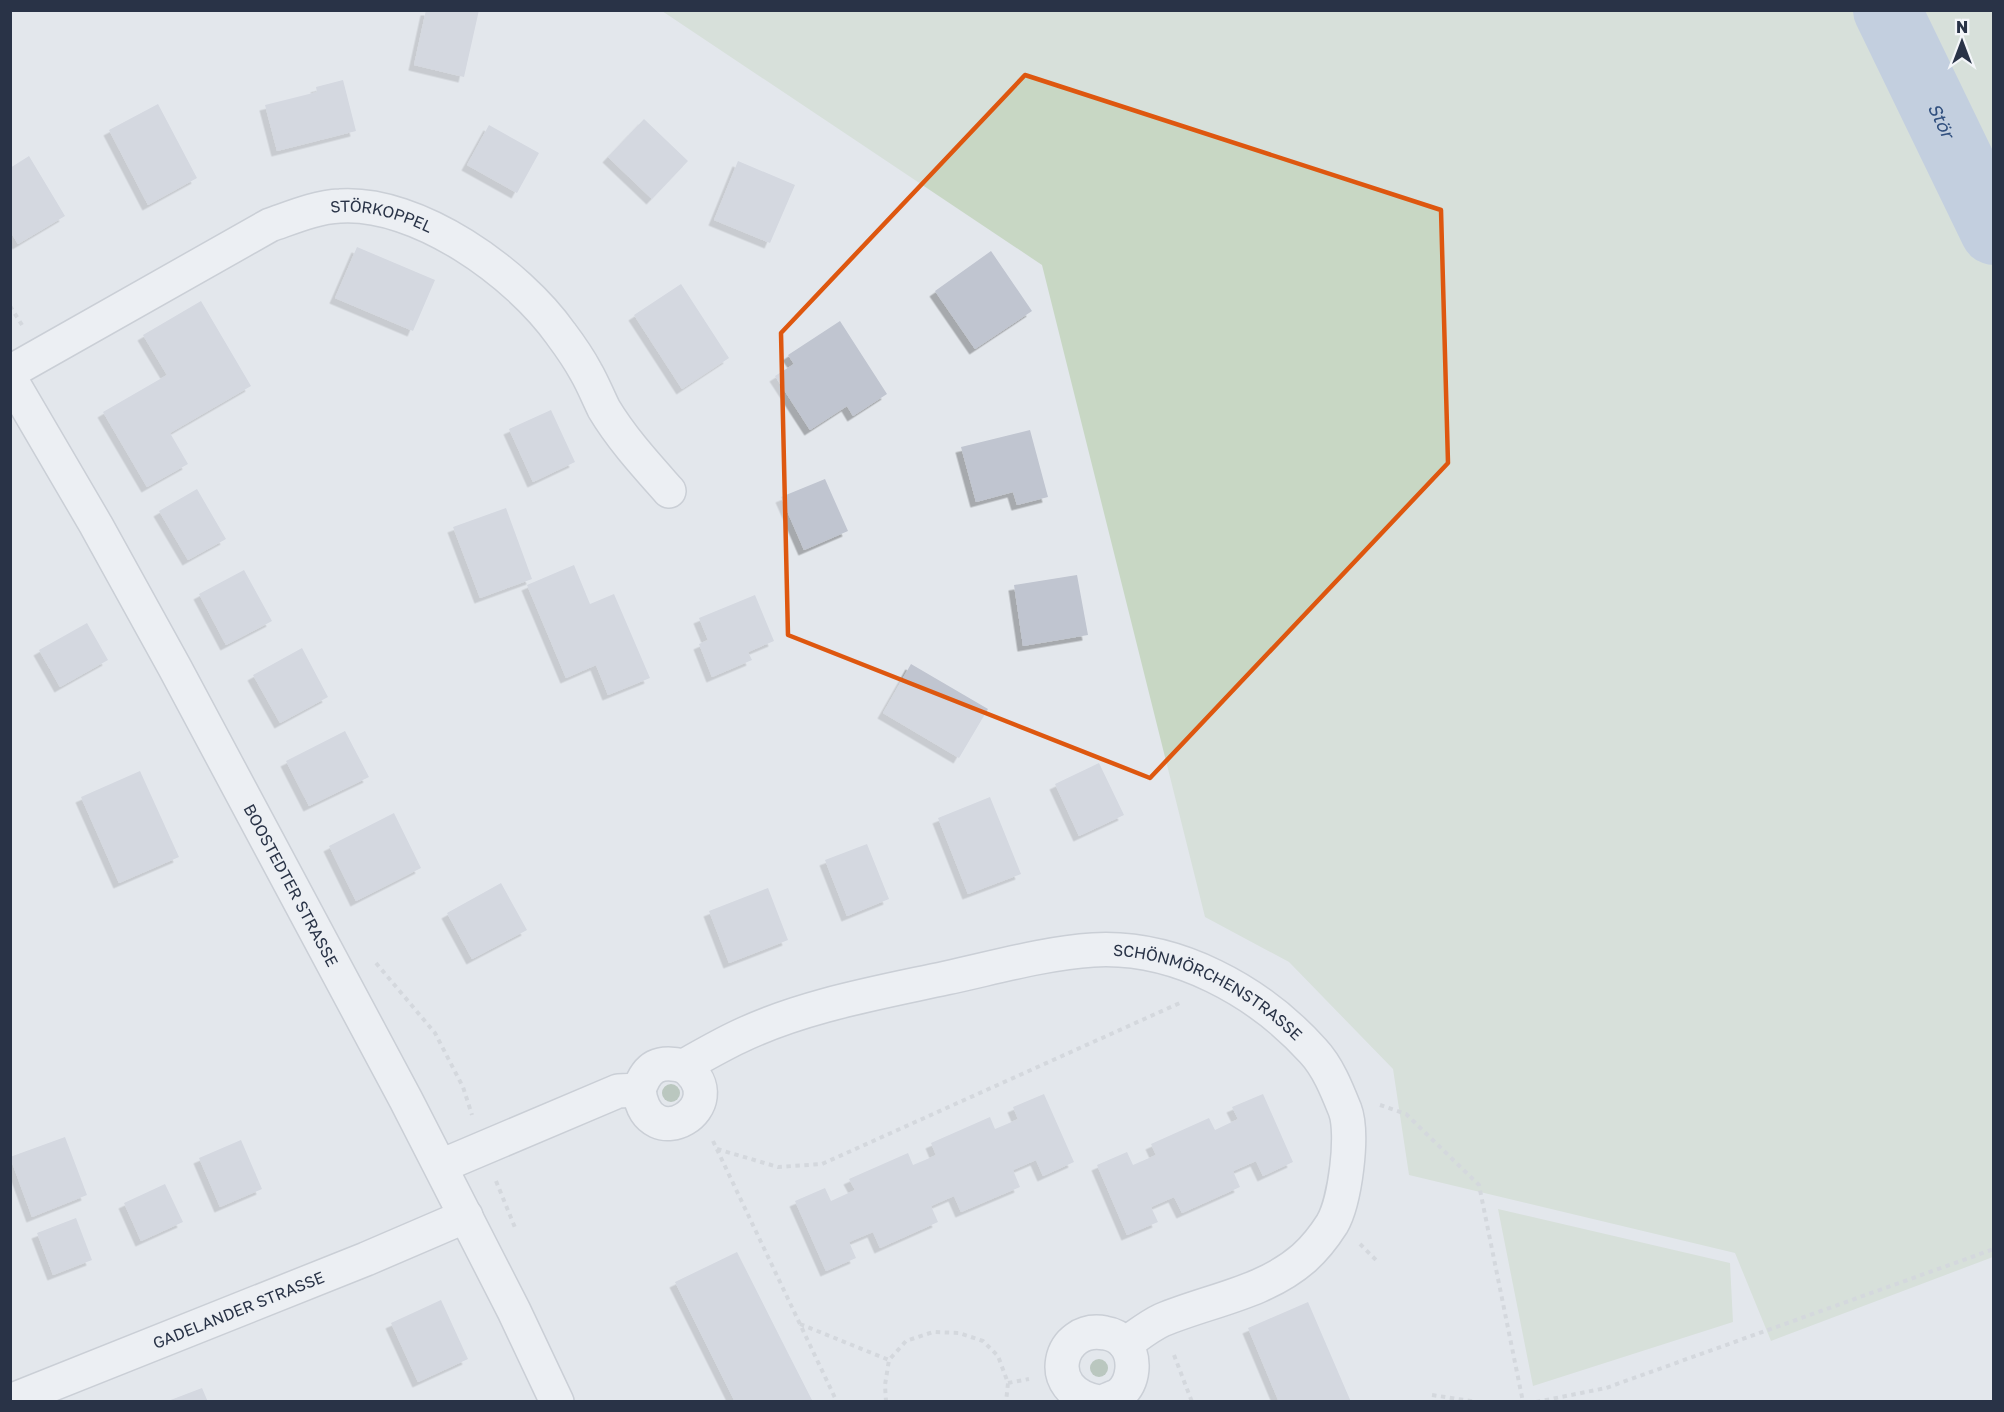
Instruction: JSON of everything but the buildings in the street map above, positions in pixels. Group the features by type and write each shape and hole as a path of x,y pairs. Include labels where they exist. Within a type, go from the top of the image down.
{"street":[{"name":"STÖRKOPPEL","path":"10,372 270,225 308,211 341,206 373,208 432,228 468,247 509,278 537,304 560,333 585,371 605,410 635,453 669,491"},
{"name":"BOOSTEDTER STRASSE","path":"10,378 96,525 175,668 441,1166 557,1401"},
{"name":"SCHÖNMÖRCHENSTRASSE","path":"639,1090 644,1077 657,1065 670,1062 684,1066 739,1036 791,1017 845,1001 1052,956 1094,950 1129,951 1177,961 1226,981 1276,1016 1315,1053 1338,1090 1348,1117 1349,1150 1341,1199 1333,1223 1306,1257 1284,1274 1256,1287 1161,1321 1125,1344"},
{"path":"441,1166 618,1091 639,1090 641,1104 647,1115 657,1122 671,1124 683,1122 697,1108 701,1096 699,1082 693,1072 684,1066"},
{"name":"GADELANDER STRASSE","path":"10,1401 366,1259 466,1216"},
{"path":"1095,1331 1112,1334 1125,1344 1132,1360 1131,1377 1120,1394 1101,1401 1083,1399 1068,1387 1062,1372 1064,1353 1075,1338 1095,1331"}],"path":[{"path":"717,1149 778,1167 822,1164 1226,981"},
{"path":"1338,1090 1406,1114 1479,1185 1523,1401"},
{"path":"697,1108 837,1401"},
{"path":"1536,1401 1606,1388 1994,1249"},
{"path":"1161,1321 1192,1401"},
{"path":"800,1324 889,1360"},
{"path":"886,1401 885,1385 889,1360 906,1341 933,1332 959,1333 983,1341 998,1356 1008,1383 1006,1401"},
{"path":"1432,1395 1477,1401"}],"highlighted area":[{"path":"1025,75 1441,210 1448,463 1150,778 788,635 781,333"}],"green space":[{"path":"662,11 1993,11 1993,1257 1771,1341 1735,1253 1409,1175 1393,1069 1289,962 1205,917 1042,265"},
{"path":"1498,1209 1730,1263 1733,1322 1533,1386"}],"waterway":[{"name":"Stör","path":"1887,10 1994,231"}]}
